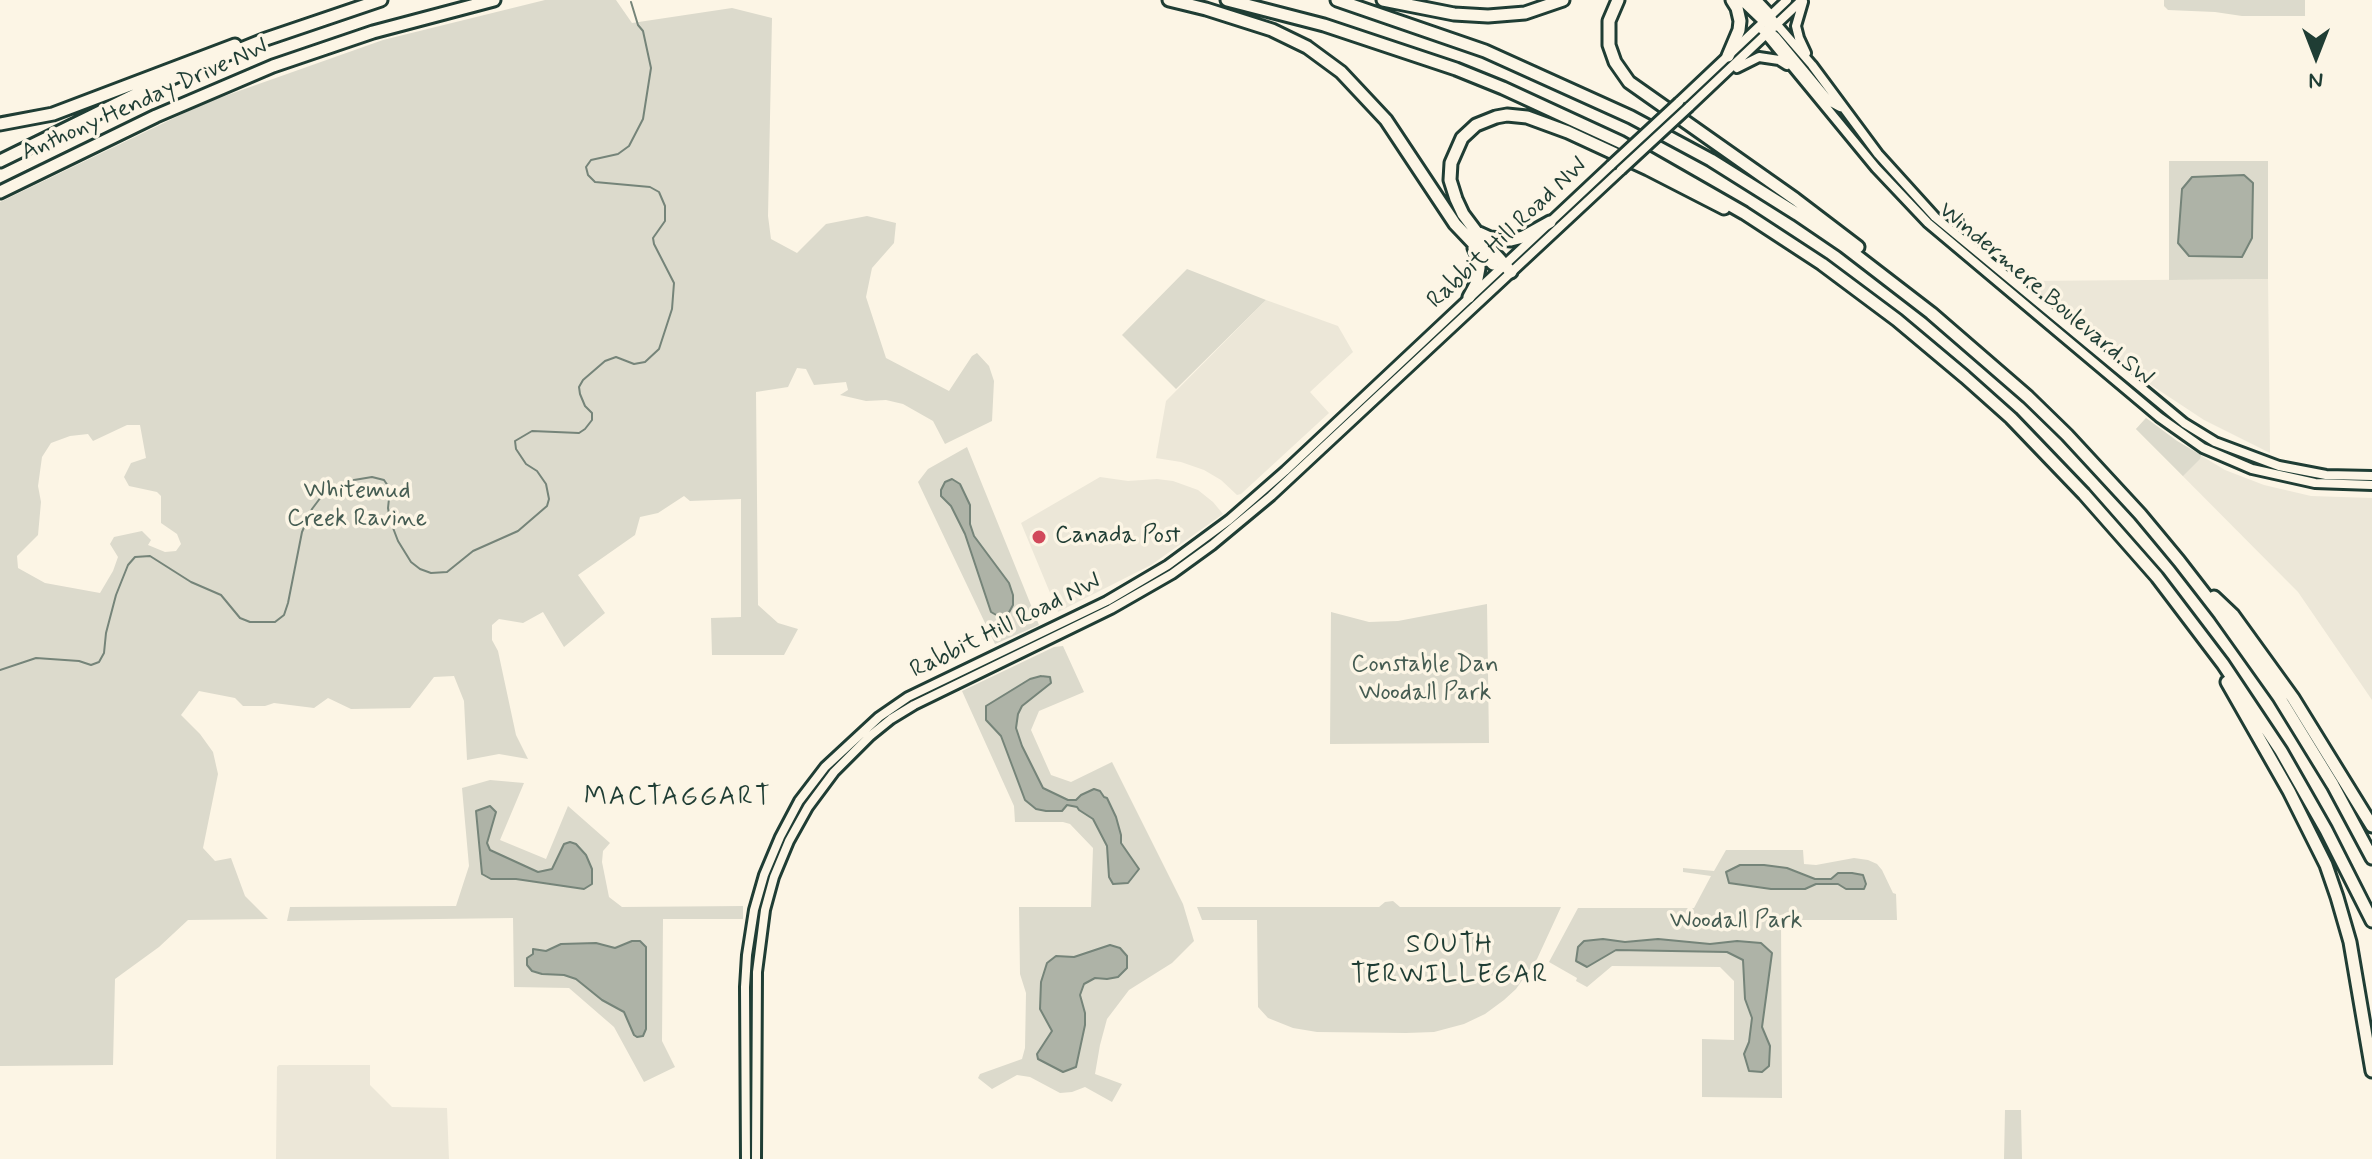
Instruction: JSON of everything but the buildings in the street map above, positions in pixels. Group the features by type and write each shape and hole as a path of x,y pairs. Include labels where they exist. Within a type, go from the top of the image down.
{"highway":[{"name":"Anthony Henday Drive NW","path":"0,161 141,92 263,40 381,0"},
{"name":"Anthony Henday Drive NW","path":"0,192 145,121 261,70 373,32 494,0"},
{"path":"1169,0 1272,30 1307,47 1341,72 1386,120 1442,206 1505,271"},
{"path":"1227,0 1375,41 1503,88 1620,142 1702,187 1792,243 1897,320 2011,418 2116,528 2198,629 2281,751 2372,921"},
{"path":"1337,0 1499,56 1653,128 1797,214 1931,313 2067,435 2179,561 2279,697 2333,785 2372,858"},
{"path":"1383,0 1454,14 1488,16 1525,13 1563,0"},
{"path":"1618,0 1609,21 1609,45 1615,62 1629,82 1795,199 1916,295 1931,313"},
{"path":"1733,0 1768,26"},
{"path":"1728,56 1740,21 1733,0"},
{"path":"1743,0 1768,26"},
{"path":"1755,0 1768,26"},
{"path":"0,124 53,114 227,47 263,40"},
{"path":"1469,297 1476,284 1479,264 1471,234 1453,191 1450,171 1462,138 1476,125 1507,115 1537,120 1591,141 1792,243"},
{"path":"1471,234 1501,241 1523,237 1550,222"},
{"path":"2179,561 2233,615 2293,698 2372,826"},
{"path":"2198,629 2289,791 2326,865 2350,942 2372,1071"}],"main road":[{"path":"1768,26 1787,0"},
{"path":"1768,26 1803,0"},
{"path":"1803,0 1796,26 1812,65"},
{"path":"1768,26 1829,101 1844,109"},
{"name":"Rabbit Hill Road NW","path":"746,1159 745,987 752,922 774,848 813,781 851,741 908,697 1107,601 1184,554 1253,500 1469,297 1505,271 1550,222 1728,56 1768,26"},
{"name":"Rabbit Hill Road NW","path":"756,1159 757,972 765,910 789,841 808,807 834,772 870,736 914,705 1111,609 1201,554 1262,505 1505,271 1724,76 1768,26"},
{"name":"Windermere Boulevard SW","path":"1768,26 1812,65 1878,154 1948,229 2184,423 2215,442 2279,466 2326,475 2372,476"},
{"name":"Windermere Boulevard SW","path":"1768,26 1797,74 1876,168 1944,238 2159,417 2203,448 2252,469 2315,483 2372,485"},
{"path":"1724,76 1759,57 1779,60 1797,74"}],"shaded area":[{"path":"2244,175 2253,183 2252,238 2242,257 2189,256 2178,243 2182,189 2192,177"},
{"path":"2268,279 2270,453 2204,420 2145,381 2024,281"},
{"path":"1266,300 1338,326 1353,352 1310,392 1329,413 1237,495 1204,470 1156,458 1166,401"},
{"path":"2146,418 2225,470 2264,485 2311,496 2372,498 2372,700 2298,592 2136,429"},
{"path":"1100,477 1128,481 1173,481 1198,490 1223,514 1151,565 1058,612 1021,523"},
{"path":"952,479 960,484 970,505 970,524 974,536 1009,583 1013,605 1007,616 991,612 965,534 951,506 941,496 945,482"},
{"path":"1050,677 1051,683 1022,706 1018,714 1016,728 1022,746 1043,788 1068,800 1076,800 1094,789 1107,798 1116,817 1121,843 1139,869 1128,883 1113,884 1109,877 1107,846 1093,819 1077,807 1067,805 1062,811 1046,811 1036,809 1025,800 1001,736 986,720 986,706 1030,679"},
{"path":"490,806 496,812 487,843 490,850 538,872 552,869 564,844 576,844 586,855 592,869 592,884 584,889 516,879 491,879 482,874 476,811"},
{"path":"1740,865 1787,868 1815,879 1831,879 1838,873 1852,873 1863,875 1866,884 1864,889 1816,884 1805,889 1771,889 1729,883 1726,872"},
{"path":"1603,939 1625,942 1658,939 1710,944 1737,941 1761,943 1772,953 1762,1027 1770,1046 1769,1066 1762,1072 1749,1071 1744,1054 1752,1018 1745,999 1743,960 1727,952 1616,950 1587,967 1576,961 1578,947 1584,941"},
{"path":"640,941 646,947 646,1029 643,1036 634,1035 624,1012 602,1000 576,979 542,974 532,971 527,965 527,958 533,954 533,949 546,951 561,944 596,943 615,948"},
{"path":"1110,945 1120,948 1127,956 1127,968 1118,977 1095,978 1084,984 1080,995 1085,1025 1076,1067 1063,1072 1038,1059 1037,1054 1052,1031 1040,1009 1041,982 1047,963 1056,956 1074,957"},
{"path":"279,1065 370,1065 370,1085 392,1107 447,1108 449,1159 276,1159"}],"green space":[{"name":"Whitemud Creek Ravine","path":"545,0 616,0 632,23 732,8 772,18 768,216 771,239 797,253 826,224 867,216 896,223 894,243 872,268 866,297 886,358 949,391 977,353 989,366 994,381 992,421 945,444 933,421 903,404 840,395 848,390 846,382 814,385 806,369 797,368 788,387 756,392 758,605 778,623 798,629 784,655 712,655 711,618 741,617 741,499 690,501 684,496 658,513 640,517 635,535 578,575 605,613 564,647 543,612 523,623 499,619 492,625 492,640 498,651 516,735 528,759 499,754 467,760 464,701 454,676 434,677 410,708 351,709 328,698 314,708 274,703 243,706 235,698 199,691 181,715 213,752 218,774 203,848 215,861 231,858 245,896 268,919 188,920 159,947 115,979 113,1065 0,1066 0,202 205,103 383,40","holes":["127,425 140,425 146,458 131,463 124,477 129,486 157,492 161,496 161,523 177,534 181,544 176,551 165,552 148,545 151,540 142,531 114,537 110,544 118,557 100,593 45,583 18,568 17,556 38,535 41,502 38,486 42,457 51,443 88,434 93,441"]},
{"path":"2164,0 2305,0 2305,16 2242,16 2168,10"},
{"path":"2169,161 2268,161 2268,279 2169,280"},
{"path":"1187,269 1266,300 1176,389 1122,335"},
{"path":"2146,418 2201,455 2183,476 2136,429"},
{"path":"967,447 1039,625 995,644 918,482 928,469"},
{"name":"Constable Dan Woodall Park","path":"1487,604 1489,743 1330,744 1331,612 1369,622 1398,621"},
{"path":"1063,646 1084,692 1039,711 1031,730 1051,775 1071,782 1112,762 1183,904 1194,941 1172,963 1129,990 1107,1019 1095,1074 1122,1084 1112,1102 1085,1087 1060,1093 1030,1077 1017,1075 992,1089 978,1078 980,1074 1022,1059 1025,1048 1026,993 1020,974 1019,907 1091,907 1093,848 1070,824 1015,822 1014,806 962,691 1054,647"},
{"path":"490,780 524,783 500,840 546,859 568,806 610,843 603,851 602,862 609,897 622,907 743,906 743,919 663,919 662,1041 675,1067 644,1082 614,1027 569,988 514,987 513,918 287,921 290,907 456,906 469,866 462,788"},
{"name":"Woodall Park","path":"1726,850 1803,850 1804,864 1816,865 1854,858 1868,860 1882,870 1896,894 1897,920 1781,920 1782,1098 1702,1097 1702,1039 1734,1040 1734,981 1720,967 1612,966 1587,987 1549,962 1578,908 1694,908 1711,876 1683,872 1683,868 1714,871"},
{"path":"1393,901 1400,907 1561,907 1537,959 1516,989 1504,1000 1464,1024 1434,1032 1406,1033 1317,1032 1293,1028 1268,1018 1258,1007 1257,920 1202,920 1197,907 1379,907"},
{"path":"2005,1110 2021,1110 2022,1159 2004,1159"}],"waterway":[{"path":"0,670 36,658 79,661 91,665 99,662 104,653 116,595 128,565 135,557 150,556 191,582 221,595 240,618 250,622 275,622 284,615 288,603 302,532 312,509 321,497 354,480 372,477 384,480 390,489 388,508 398,541 411,562 431,573 447,572 473,551 518,531 547,506 546,484 537,471 526,464 516,449 515,441 532,431 579,433 585,429 592,420 592,413 580,394 579,387 583,380 605,361 616,357 634,364 645,362 659,349 672,309 674,283 653,238 665,221 665,206 659,192 650,187 595,182 588,175 586,167 591,160 618,154 629,146 643,119 651,68 643,31 631,2"}],"place":[{"name":"Canada Post","path":"1039,537"}],"district":[{"name":"MACTAGGART","path":"678,799"},
{"name":"SOUTH TERWILLEGAR","path":"1450,962"}]}
